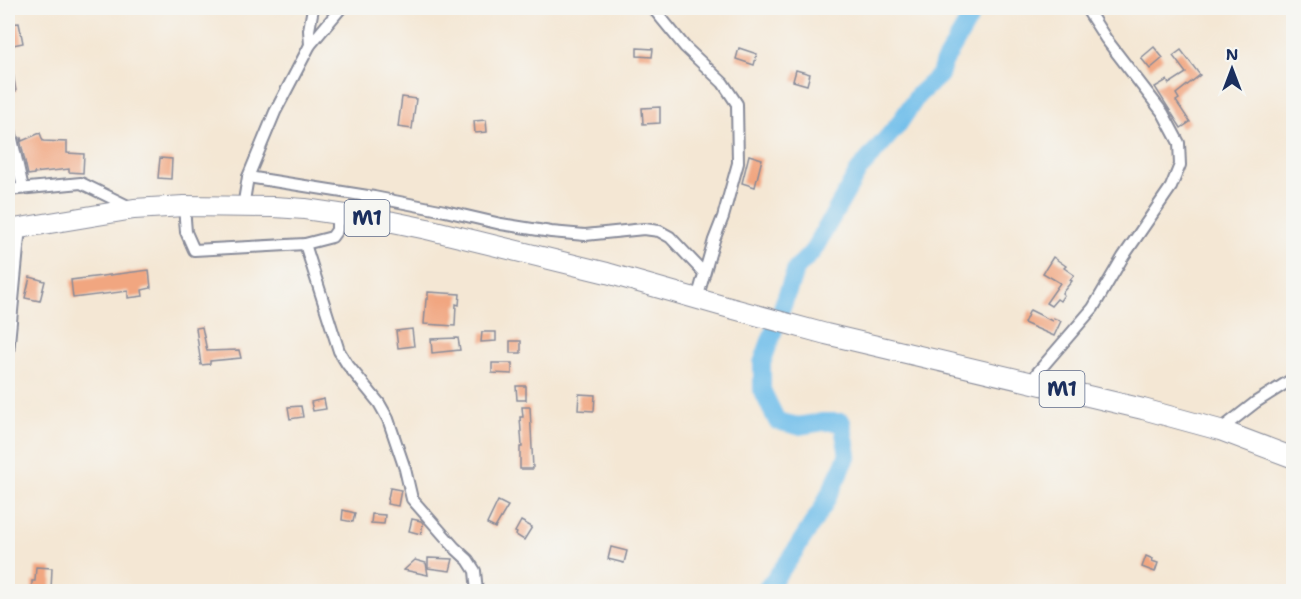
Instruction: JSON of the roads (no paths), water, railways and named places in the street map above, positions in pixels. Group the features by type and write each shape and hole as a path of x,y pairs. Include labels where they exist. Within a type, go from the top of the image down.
{"highway":[{"name":"M1","path":"14,228 134,209 184,206 295,209 337,213 427,229 607,273 826,334 1151,411 1220,430 1293,458"}],"street":[{"path":"310,45 309,30 313,8"},
{"path":"243,207 248,177 275,112 310,45 341,8"},
{"path":"653,8 685,47 723,82 737,104 738,163 697,299"},
{"path":"1033,382 1052,354 1094,308 1123,257 1171,187 1180,165 1179,142 1163,113 1106,39 1088,11"},
{"path":"8,121 23,188"},
{"path":"248,177 375,197 501,224 551,232 585,234 644,229 659,231 670,237 704,273"},
{"path":"8,190 81,183 134,209"},
{"path":"184,206 186,232 194,250 305,244 332,237 337,230 337,213"},
{"path":"8,352 14,228"},
{"path":"305,244 339,351 379,403 388,419 405,469 412,499 468,560 474,572 477,591"},
{"path":"1220,430 1256,402 1293,378"}],"waterway":[{"path":"764,592 789,560 823,507 848,455 842,422 798,426 777,421 762,390 762,363 796,269 813,251 859,170 898,125 918,95 940,75 943,64 970,18 971,8"}]}
